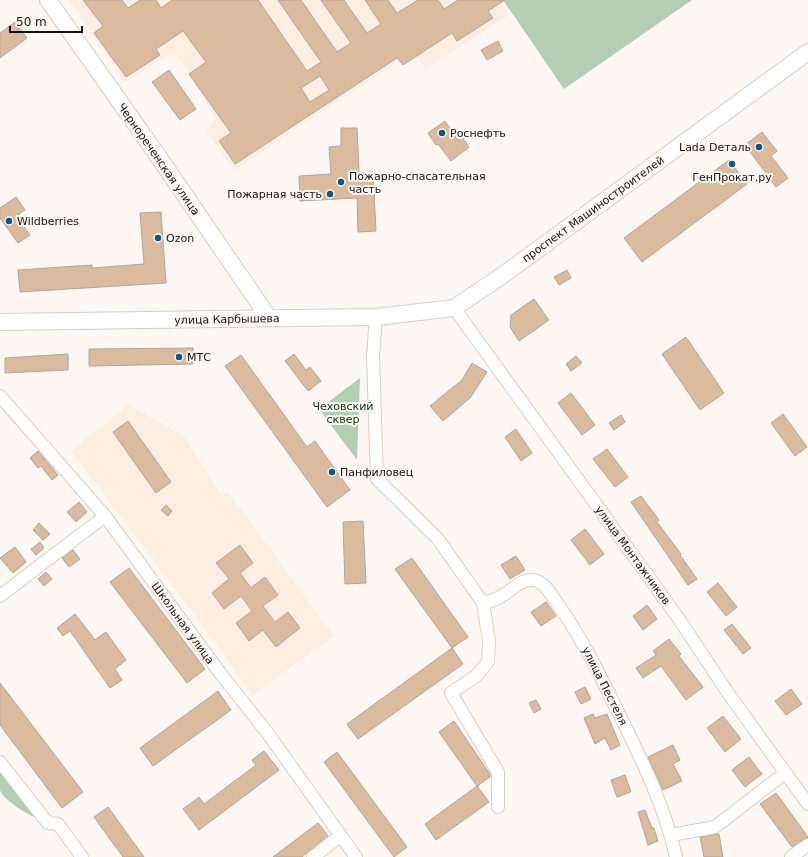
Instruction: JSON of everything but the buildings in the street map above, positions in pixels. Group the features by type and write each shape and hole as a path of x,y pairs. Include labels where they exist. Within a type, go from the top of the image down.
{"main road":[{"name":"Чернореченская улица","path":"48,0 158,156 269,318"},
{"name":"проспект Машиностроителей","path":"454,308 504,275 808,52"},
{"name":"улица Карбышева","path":"0,322 376,317 454,308"}],"street":[{"name":"улица Монтажников","path":"454,308 679,619 728,693 808,804"},
{"path":"376,317 373,356 377,479 438,539 483,603 489,641 488,662 476,676 451,694 498,772 498,807"},
{"name":"Школьная улица","path":"0,396 105,516 220,673 274,743 356,857"},
{"path":"0,596 105,516"},
{"name":"улица Пестеля","path":"483,603 500,597 520,582 537,581 545,586 571,623 593,660 637,750 671,835 676,857"},
{"path":"0,762 42,817 48,823 58,824 82,857"},
{"path":"671,835 715,827 786,773"},
{"path":"313,857 340,836"},
{"path":"792,857 808,845"}],"shaded area":[{"path":"69,0 499,0 509,15 426,69 413,51 234,170 206,130 216,119 175,51 125,82"},
{"path":"128,405 183,435 222,496 228,492 334,636 253,695 71,451"}],"green space":[{"path":"503,0 692,0 564,89"},
{"name":"Чеховский сквер","path":"360,378 357,460 319,409"},
{"path":"0,756 42,808 37,818 16,807 2,794 0,790"}],"place":[{"name":"Роснефть","path":"442,133"},
{"name":"Lada Dеталь","path":"759,147"},
{"name":"ГенПрокат.ру","path":"732,164"},
{"name":"Пожарно-спасательная часть","path":"341,182"},
{"name":"Пожарная часть","path":"330,194"},
{"name":"Wildberries","path":"9,221"},
{"name":"Ozon","path":"158,238"},
{"name":"МТС","path":"179,357"},
{"name":"Панфиловец","path":"332,472"}]}
